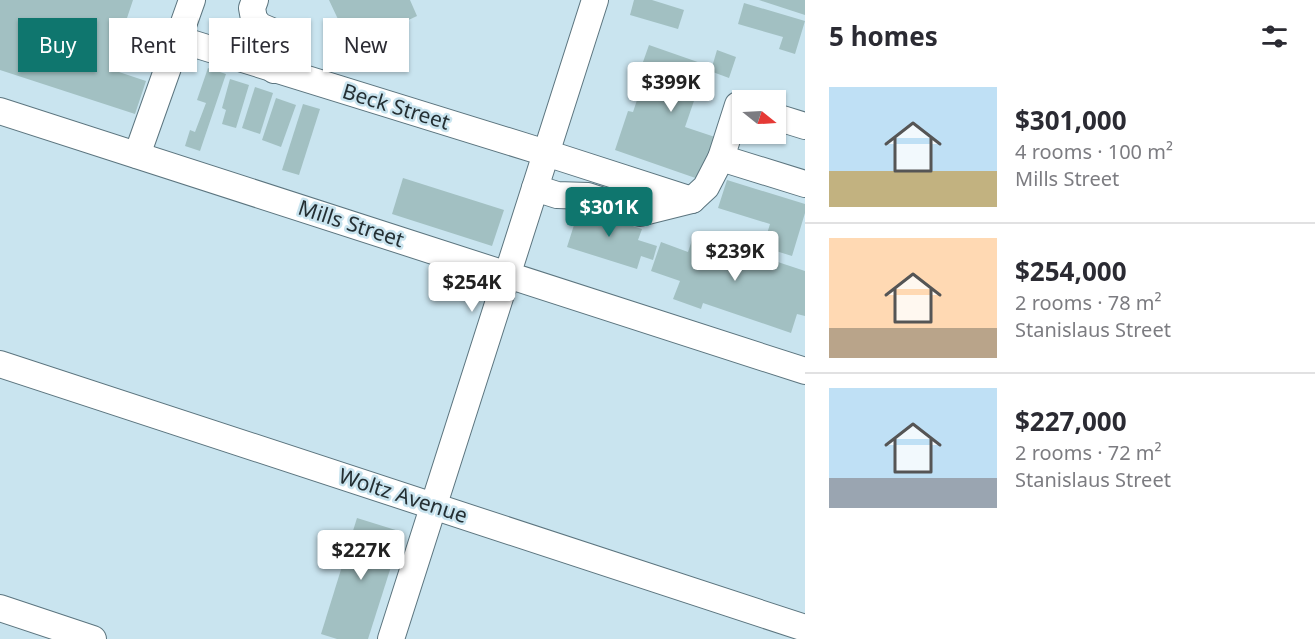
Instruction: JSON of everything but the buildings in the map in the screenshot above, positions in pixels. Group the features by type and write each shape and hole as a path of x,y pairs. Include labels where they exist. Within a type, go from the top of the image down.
{"street":[{"path":"186,18 192,0"},
{"path":"254,18 252,8 255,0"},
{"path":"391,639 595,0"},
{"path":"137,155 166,72"},
{"name":"Beck Street","path":"281,72 692,200"},
{"name":"Mills Street","path":"0,111 805,371"},
{"path":"786,120 805,126"},
{"path":"535,188 557,195 588,196 640,213 692,200 706,187 721,158 732,124"},
{"path":"721,158 805,184"},
{"name":"Woltz Avenue","path":"0,364 805,628"},
{"path":"0,608 93,639"}]}
